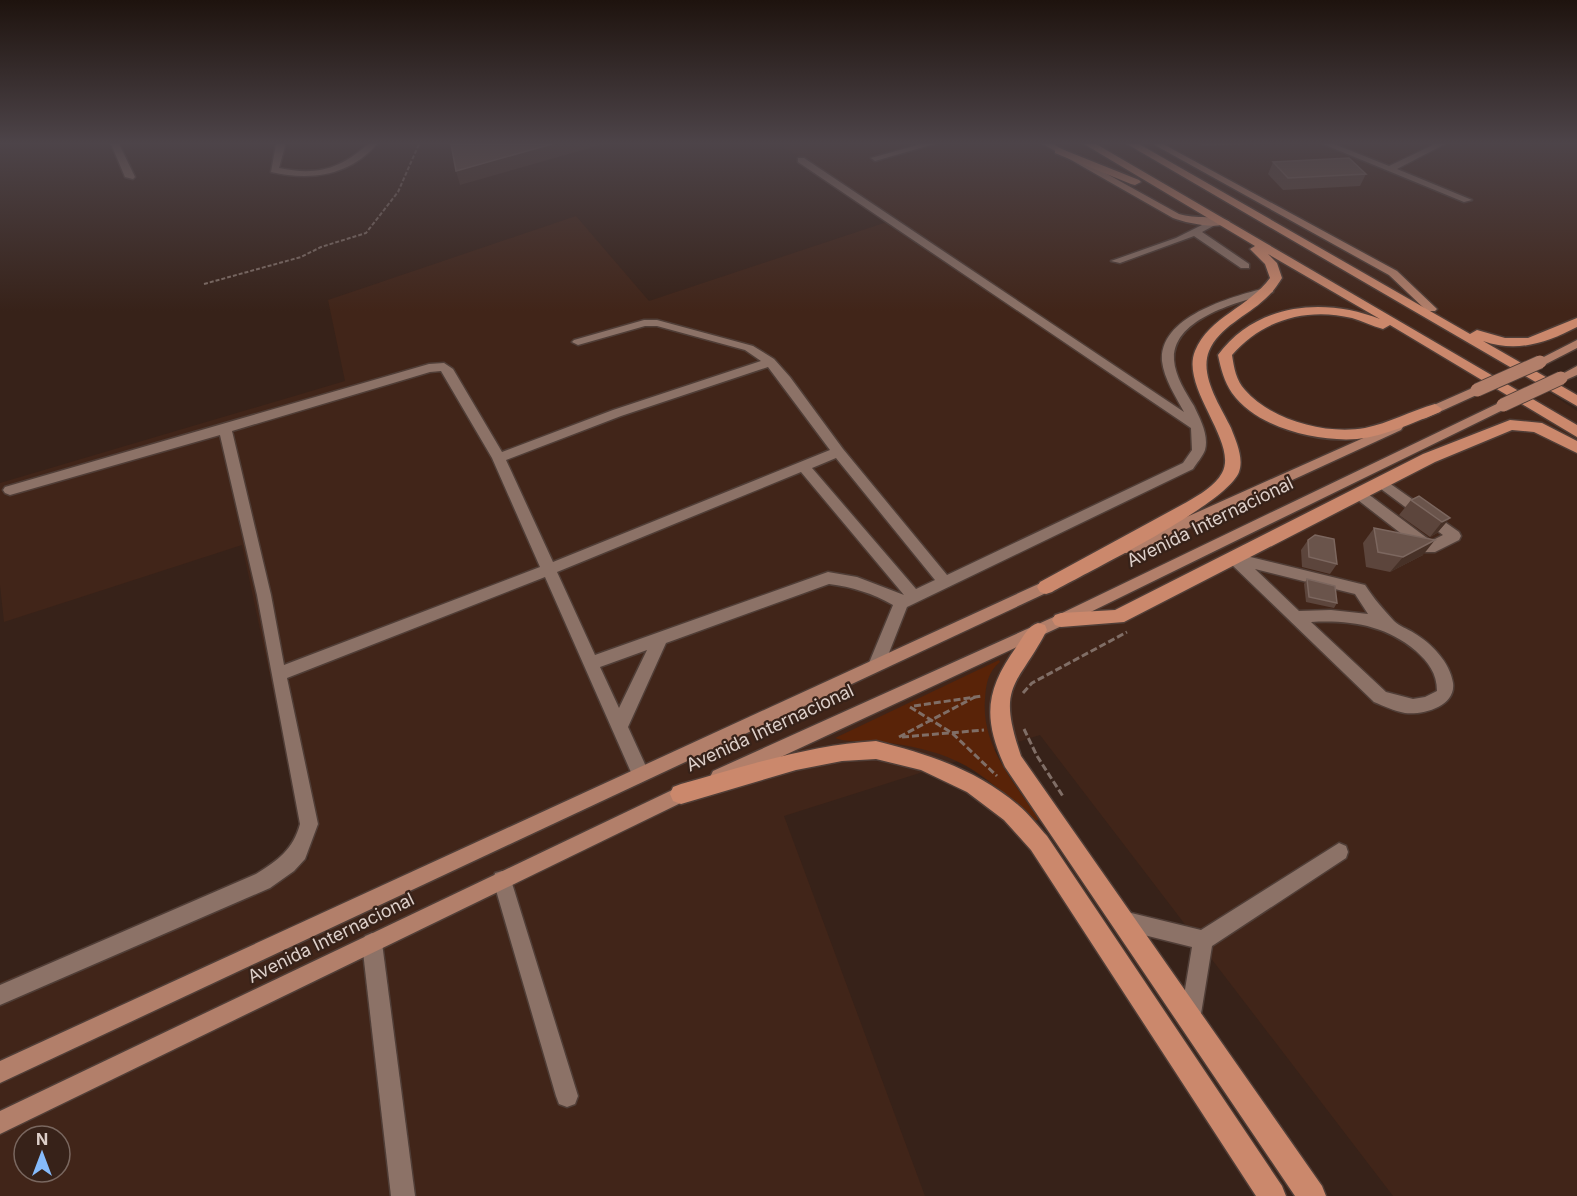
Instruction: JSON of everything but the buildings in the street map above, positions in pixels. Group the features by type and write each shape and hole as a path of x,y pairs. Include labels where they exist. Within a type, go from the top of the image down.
{"highway":[{"path":"1180,200 1197,207"},
{"path":"1185,200 1577,432"},
{"path":"1229,200 1577,401"},
{"path":"1046,587 1202,502 1229,477 1234,463 1226,433 1204,383 1200,366 1201,353 1210,337 1220,326 1269,290 1276,278 1271,263 1223,224"},
{"path":"1337,262 1364,272 1473,332 1512,344 1540,341 1577,322"},
{"path":"1430,343 1352,314 1323,310 1292,311 1249,329 1225,355 1225,369 1233,386 1255,406 1276,419 1302,429 1358,434 1435,410"},
{"path":"1060,620 1118,617 1429,458 1510,424 1538,427 1577,448"},
{"path":"1038,630 1012,670 1000,694 1001,727 1012,760 1312,1196"},
{"path":"681,794 795,760 842,752 876,750 924,762 974,785 1012,813 1039,843 1272,1196"}],"main road":[{"path":"1147,200 1176,216 1191,221 1223,224"},
{"path":"1259,200 1393,273 1431,309"},
{"name":"Avenida Internacional","path":"0,1072 877,663 1540,362 1577,343"},
{"name":"Avenida Internacional","path":"0,1123 681,794 1060,620 1577,370"}],"street":[{"path":"859,200 1081,351 1195,425"},
{"path":"1116,261 1223,224"},
{"path":"1196,233 1245,266"},
{"path":"877,663 907,599 1188,466 1197,458 1200,438 1167,361 1168,345 1194,318 1228,303 1269,290"},
{"path":"578,342 644,323 657,323 749,348 770,362 786,380 838,452 944,581"},
{"path":"499,458 617,413 770,362"},
{"path":"10,490 429,368 444,367 499,458 640,773"},
{"path":"0,995 262,881 292,862 305,845 309,824 264,595 225,429"},
{"path":"278,674 548,570 838,452"},
{"path":"802,465 907,599"},
{"path":"1359,494 1430,548 1454,536 1382,483"},
{"path":"1234,558 1360,589 1371,607 1389,624 1412,637 1435,660 1446,676 1445,694 1430,705 1394,704 1380,697 1234,558"},
{"path":"590,664 828,578 852,580 907,599"},
{"path":"1296,617 1345,616 1389,624"},
{"path":"619,727 661,637"},
{"path":"1123,921 1203,940 1339,852"},
{"path":"502,880 567,1096"},
{"path":"1190,1020 1203,940"},
{"path":"372,943 403,1196"}],"path":[{"path":"204,284 301,257 321,247 366,233 392,200"},
{"path":"1022,696 1032,683 1132,629"},
{"path":"982,696 910,707 952,734 1004,783"},
{"path":"975,697 897,738 984,730"},
{"path":"1023,725 1038,756 1066,802"}],"shaded area":[{"path":"866,200 1577,200 1577,339 1516,370 1577,411 1577,1196 1393,1196 1040,735 784,816 925,1196 0,1196 0,982 309,859 242,545 4,622 0,585 0,483 345,381 328,300 576,216 649,301 896,219"},
{"path":"999,660 1000,662 988,678 986,688 985,716 988,732 1001,763 1039,819 1033,822 985,778 953,759 914,747 835,738"}]}
